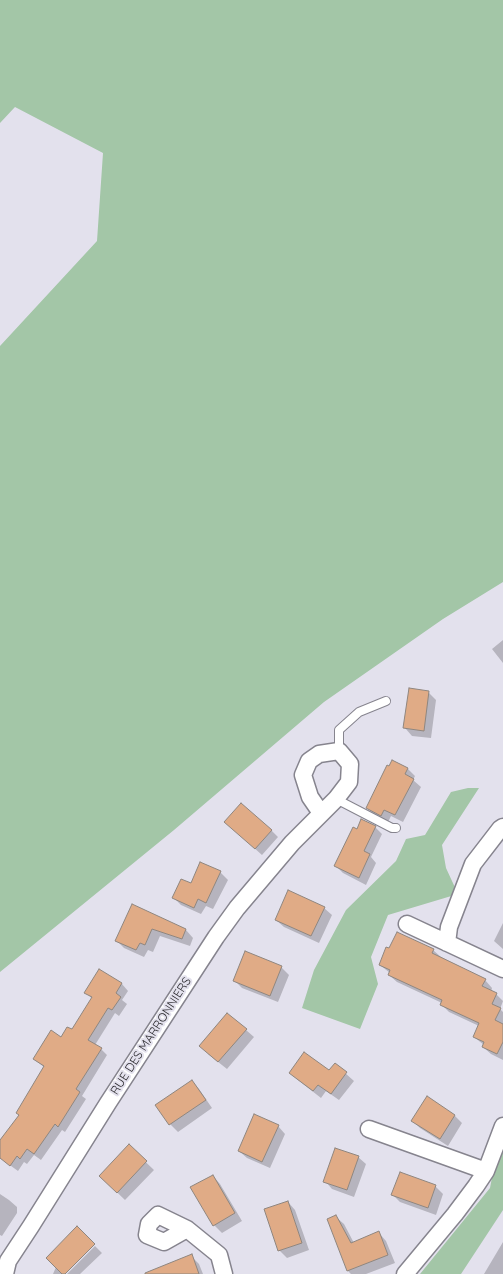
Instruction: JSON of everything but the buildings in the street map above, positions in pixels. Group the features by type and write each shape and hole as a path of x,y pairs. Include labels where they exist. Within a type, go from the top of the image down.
{"street":[{"name":"RUE DES MARRONNIERS","path":"5,1274 8,1261 216,937 237,908 292,843 336,799 349,782 350,764 339,751"},
{"path":"321,814 310,797 303,774 309,761 319,754 339,751"},
{"path":"447,942 449,927 473,864 503,827"},
{"path":"408,924 503,969"},
{"path":"405,1274 455,1214 486,1171 503,1126"},
{"path":"369,1129 486,1171"},
{"path":"187,1229 219,1255 224,1274"}],"lane":[{"name":"RUE DES MARRONNIERS","path":"339,751 339,730 359,712 386,701"},
{"path":"336,799 392,828 396,828"}],"green space":[{"path":"0,0 503,0 503,582 443,619 324,702 174,830 0,972 0,346 97,241 103,153 15,107 0,123"},
{"path":"468,788 479,788 442,845 446,868 458,894 388,915 371,957 378,984 360,1029 302,1008 314,970 346,910 396,861 406,839 425,835 451,792"},
{"path":"503,1138 503,1210 461,1274 420,1274 490,1188 496,1157"}]}
